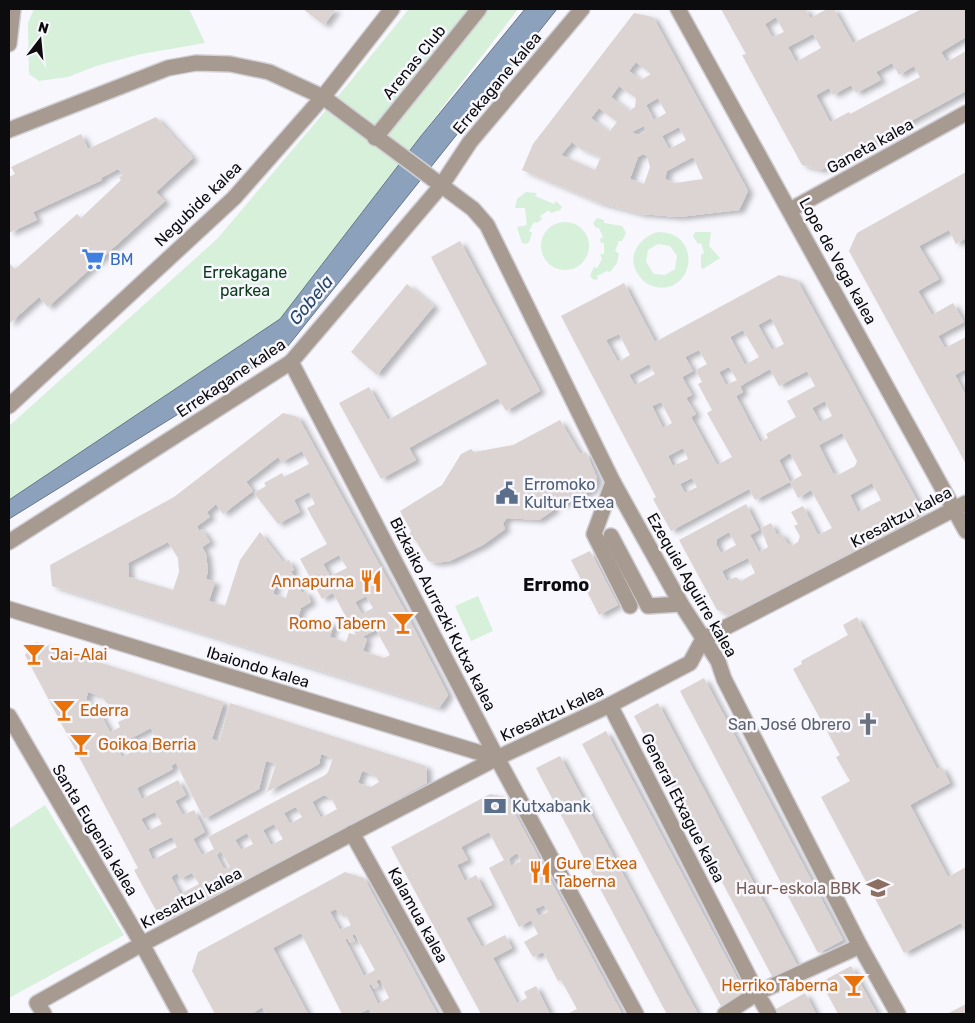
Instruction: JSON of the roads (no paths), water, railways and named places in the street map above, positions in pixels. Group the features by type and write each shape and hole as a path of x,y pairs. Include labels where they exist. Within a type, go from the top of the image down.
{"street":[{"path":"9,44 13,9"},
{"name":"Negubide kalea","path":"9,406 234,198 322,97 392,9"},
{"name":"Arenas Club","path":"380,142 480,9"},
{"name":"Errekagane kalea","path":"9,542 291,362 441,186 470,142 582,9"},
{"name":"Lope de Vega kalea","path":"678,9 790,210 960,506 966,531"},
{"path":"9,130 168,68 196,63 230,64 269,72 322,97 380,142"},
{"name":"Ganeta kalea","path":"790,210 966,113"},
{"name":"Ezequiel Aguirre kalea","path":"380,142 473,209 487,225 613,482 681,604 718,661 724,679 860,946 898,1014"},
{"name":"Bizkaiko Aurrezki Kutxa kalea","path":"291,362 497,758 636,1014"},
{"path":"613,482 594,534 630,606"},
{"name":"Kresaltzu kalea","path":"44,1014 37,1003 142,944 497,758 610,705 690,663 703,639 960,506"},
{"path":"611,536 648,606 681,604"},
{"name":"Ibaiondo kalea","path":"9,609 497,758"},
{"name":"General Etxague kalea","path":"610,705 751,981"},
{"name":"Santa Eugenia kalea","path":"9,716 142,944 180,1014"},
{"name":"Kalamua kalea","path":"352,833 453,1014"},
{"path":"725,1014 759,992 860,946"}],"water":[{"name":"Gobela","path":"525,9 557,9 288,346 9,519 9,500 280,319 421,136"}],"place":[{"name":"BM","path":"93,259"},
{"name":"Erromoko Kultur Etxea","path":"507,493"},
{"name":"Annapurna","path":"371,581"},
{"name":"Romo Tabern","path":"403,623"},
{"name":"Jai-Alai","path":"34,654"},
{"name":"Ederra","path":"64,710"},
{"name":"San José Obrero","path":"868,724"},
{"name":"Goikoa Berria","path":"81,744"},
{"name":"Kutxabank","path":"495,806"},
{"name":"Gure Etxea Taberna","path":"540,872"},
{"name":"Haur-eskola BBK","path":"878,888"},
{"name":"Herriko Taberna","path":"854,985"}],"district":[{"name":"Erromo","path":"556,585"}],"park label":[{"name":"Errekagane parkea","path":"245,281"}]}
